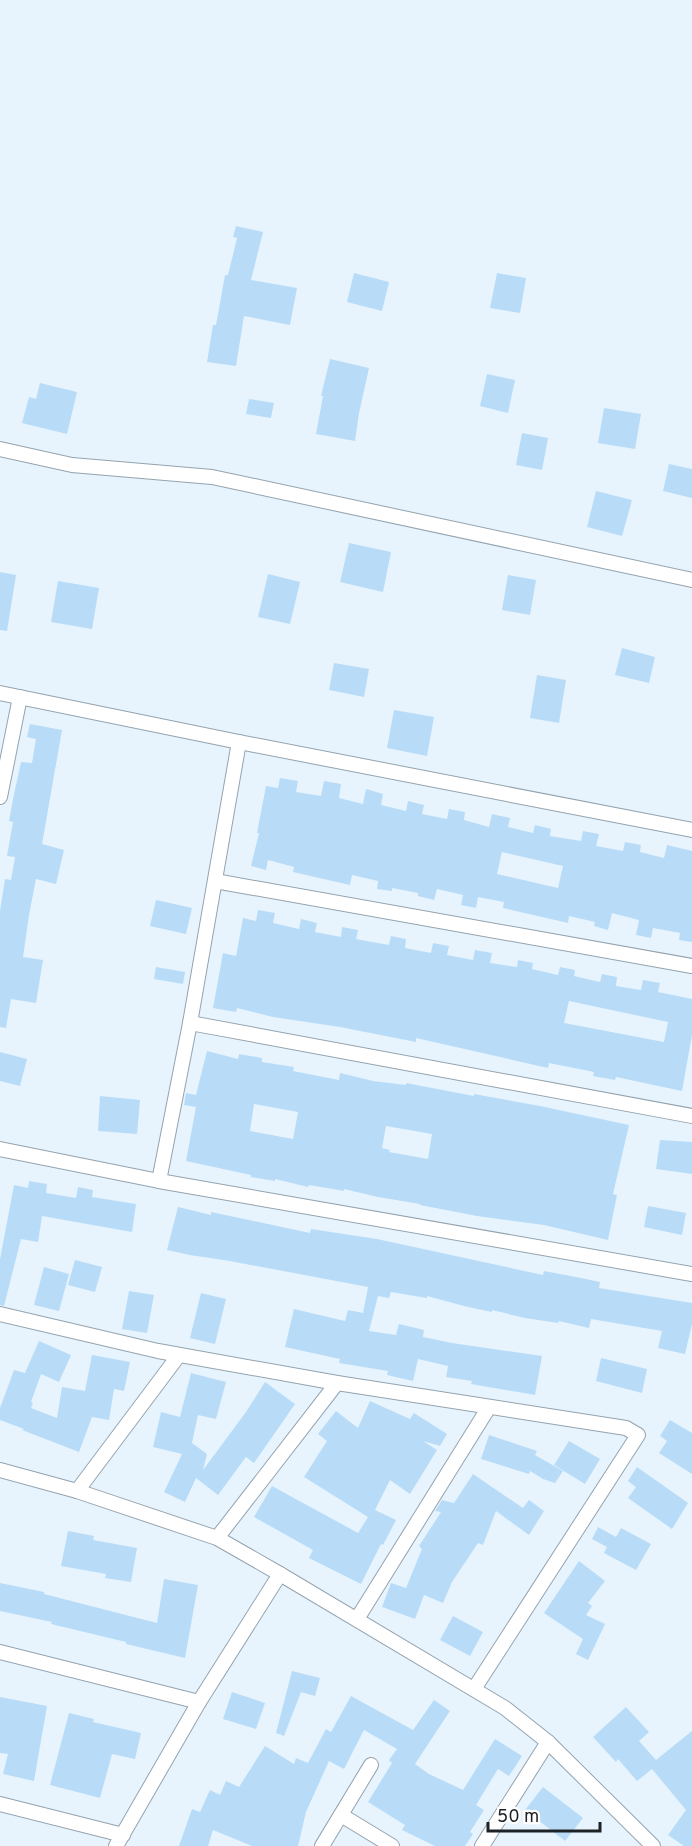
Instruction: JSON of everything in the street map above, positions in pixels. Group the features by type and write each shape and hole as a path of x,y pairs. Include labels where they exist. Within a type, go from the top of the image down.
{"street":[{"path":"0,449 72,465 212,477 692,580"},
{"path":"0,693 692,830"},
{"path":"0,797 20,697"},
{"path":"159,1181 190,1023 239,742"},
{"path":"215,881 692,966"},
{"path":"190,1023 692,1116"},
{"path":"0,1149 159,1181 692,1274"},
{"path":"0,1314 179,1354 337,1383 626,1428 638,1435 474,1689"},
{"path":"77,1491 179,1354"},
{"path":"217,1538 337,1383"},
{"path":"357,1619 489,1407"},
{"path":"0,1470 77,1491 217,1538 280,1574 505,1708 548,1742 652,1845"},
{"path":"0,1804 119,1841 199,1702 280,1574"},
{"path":"0,1652 199,1702"},
{"path":"482,1846 548,1742"},
{"path":"322,1846 371,1765"},
{"path":"341,1815 392,1846"}],"building":[{"path":"236,226 263,232 251,280 297,288 290,325 244,316 236,366 207,362 225,275 228,275 237,238 233,237"},
{"path":"354,273 389,282 382,311 347,302"},
{"path":"497,273 526,278 520,313 490,308"},
{"path":"330,359 369,368 355,441 316,434 323,396 321,396"},
{"path":"487,374 515,380 508,413 480,406"},
{"path":"40,383 77,392 67,434 22,423 29,397 36,399"},
{"path":"249,399 274,403 271,418 246,414"},
{"path":"604,408 641,414 635,449 598,443"},
{"path":"522,433 548,438 542,470 516,465"},
{"path":"669,464 692,469 692,498 663,491"},
{"path":"596,491 632,500 622,536 587,527"},
{"path":"349,543 391,552 383,592 340,582"},
{"path":"0,572 16,575 7,631 0,630"},
{"path":"268,574 300,582 290,624 258,617"},
{"path":"508,575 536,580 530,615 502,610"},
{"path":"58,581 99,588 92,629 51,622"},
{"path":"622,648 655,657 649,683 615,675"},
{"path":"334,663 369,669 364,697 329,690"},
{"path":"537,675 566,680 559,723 530,718"},
{"path":"394,710 434,717 427,756 387,748"},
{"path":"30,724 62,730 42,844 64,850 56,884 36,879 29,915 23,957 43,960 36,1003 11,999 6,1028 0,1027 0,911 5,879 11,880 15,857 7,856 13,822 9,821 13,799 21,762 32,763 36,739 27,737"},
{"path":"280,778 298,781 296,792 321,796 324,781 341,784 339,798 363,804 366,789 383,794 381,805 406,811 408,801 424,805 422,814 447,819 449,809 465,812 464,820 489,827 492,814 510,818 508,827 533,833 535,825 551,829 550,836 581,841 583,831 599,834 596,846 623,851 625,842 641,845 640,852 664,858 667,845 692,851 692,942 679,940 680,933 653,928 651,938 636,935 639,920 612,913 608,930 594,926 595,922 569,916 568,923 503,908 504,902 478,897 476,908 461,905 463,895 437,889 434,900 418,896 418,893 392,888 392,891 377,889 378,881 352,875 350,885 293,872 294,867 268,860 266,870 251,866 266,786 278,788","holes":["502,852 563,866 558,888 497,874"]},
{"path":"156,900 192,908 186,934 150,926"},
{"path":"258,910 275,913 273,923 299,929 301,919 317,923 315,932 341,937 342,927 358,930 356,939 389,945 391,936 406,939 405,948 431,953 433,943 449,946 447,955 473,960 475,950 492,953 490,963 517,967 518,960 533,963 532,969 558,975 560,967 575,970 574,976 600,982 602,974 617,977 616,986 641,990 643,980 660,983 658,992 692,999 692,1035 682,1091 616,1077 615,1080 593,1076 594,1072 549,1063 548,1068 416,1038 416,1042 273,1017 237,1008 236,1012 213,1008 223,953 236,956 243,918 256,921","holes":["569,1001 668,1022 664,1042 564,1023"]},
{"path":"156,967 185,972 183,984 154,979"},
{"path":"207,1051 238,1059 239,1054 262,1058 262,1062 294,1067 293,1071 339,1080 340,1073 373,1081 406,1085 406,1083 540,1106 629,1125 613,1194 617,1195 608,1240 544,1225 477,1216 344,1189 344,1191 309,1185 308,1187 275,1179 275,1181 251,1177 251,1175 186,1161 196,1107 184,1105 186,1093 196,1095","holes":["254,1104 298,1112 293,1139 250,1131","386,1126 432,1134 428,1159 389,1152 390,1150 382,1148"]},
{"path":"0,1052 27,1059 20,1086 0,1081"},
{"path":"100,1096 140,1100 137,1134 98,1131"},
{"path":"660,1140 692,1142 692,1174 656,1169"},
{"path":"29,1181 47,1184 46,1193 76,1198 78,1187 93,1190 92,1197 136,1204 132,1232 42,1216 38,1242 21,1239 4,1306 0,1305 0,1259 14,1185 28,1188"},
{"path":"648,1206 686,1213 682,1235 644,1227"},
{"path":"178,1207 310,1233 311,1229 377,1239 543,1275 544,1271 600,1282 599,1288 692,1303 692,1324 685,1354 658,1348 662,1331 591,1319 589,1328 559,1321 558,1323 492,1310 492,1312 427,1296 427,1298 391,1292 389,1298 378,1296 369,1331 396,1335 399,1324 424,1330 423,1337 542,1356 535,1395 471,1384 472,1381 446,1377 448,1366 418,1359 413,1381 387,1375 388,1371 339,1363 340,1359 285,1347 294,1309 345,1321 348,1310 363,1313 368,1287 167,1250"},
{"path":"75,1260 102,1267 95,1292 68,1285"},
{"path":"44,1267 69,1274 59,1311 34,1305"},
{"path":"129,1291 154,1295 147,1333 122,1329"},
{"path":"201,1293 226,1299 215,1344 190,1338"},
{"path":"39,1341 71,1355 59,1382 41,1374 31,1402 33,1403 31,1408 57,1418 62,1387 85,1391 92,1355 130,1362 124,1391 114,1389 109,1420 92,1417 79,1452 0,1420 0,1408 14,1370 25,1373"},
{"path":"601,1358 647,1369 642,1393 596,1381"},
{"path":"191,1373 226,1382 216,1419 198,1415 192,1443 207,1454 203,1470 265,1382 295,1404 254,1463 246,1457 218,1495 196,1478 185,1502 164,1492 182,1454 153,1447 161,1412 180,1417"},
{"path":"370,1401 410,1419 414,1413 447,1434 440,1446 423,1441 437,1450 410,1494 390,1480 375,1510 396,1520 361,1584 309,1558 313,1550 254,1517 272,1486 358,1533 368,1517 304,1477 327,1441 318,1434 336,1411 358,1428"},
{"path":"670,1420 692,1433 692,1474 659,1453 667,1441 660,1436"},
{"path":"489,1435 537,1451 535,1455 563,1471 555,1483 530,1471 529,1474 481,1459"},
{"path":"569,1441 600,1459 585,1484 554,1465"},
{"path":"637,1467 688,1503 672,1529 628,1498 636,1487 628,1481"},
{"path":"473,1474 523,1508 529,1500 544,1511 529,1535 496,1511 483,1545 478,1543 452,1582 443,1603 424,1595 415,1619 382,1607 391,1583 406,1588 422,1549 419,1546 441,1512 435,1511 442,1500 454,1503"},
{"path":"598,1527 616,1537 621,1528 651,1544 636,1570 604,1553 607,1547 592,1539"},
{"path":"68,1531 94,1536 93,1540 137,1548 131,1582 105,1578 106,1574 61,1566"},
{"path":"579,1561 605,1581 588,1603 592,1606 586,1615 605,1624 588,1660 576,1654 583,1639 544,1613"},
{"path":"164,1579 198,1585 185,1658 51,1624 52,1622 0,1611 0,1583 44,1592 44,1594 157,1623"},
{"path":"453,1616 483,1632 470,1656 440,1640"},
{"path":"292,1671 320,1678 315,1696 301,1692 284,1736 276,1733"},
{"path":"232,1692 265,1703 256,1729 223,1719"},
{"path":"351,1696 413,1730 434,1700 450,1711 415,1764 429,1774 463,1790 495,1739 522,1756 509,1776 498,1769 476,1805 484,1810 470,1832 473,1834 465,1846 435,1846 402,1830 405,1825 368,1802 392,1763 389,1760 397,1749 364,1730 344,1769 329,1761 306,1812 298,1846 252,1846 213,1830 208,1846 179,1846 192,1809 200,1812 210,1790 220,1795 226,1781 239,1787 265,1746 294,1764 296,1758 308,1763 326,1729 331,1732"},
{"path":"0,1697 47,1706 34,1781 3,1774 8,1754 0,1753"},
{"path":"626,1707 649,1732 639,1741 656,1760 692,1731 692,1846 684,1846 668,1835 686,1810 652,1769 637,1781 618,1759 616,1762 593,1737"},
{"path":"69,1713 94,1719 93,1722 141,1733 135,1759 112,1754 100,1798 50,1785"},
{"path":"543,1787 583,1818 565,1841 525,1810"}]}
